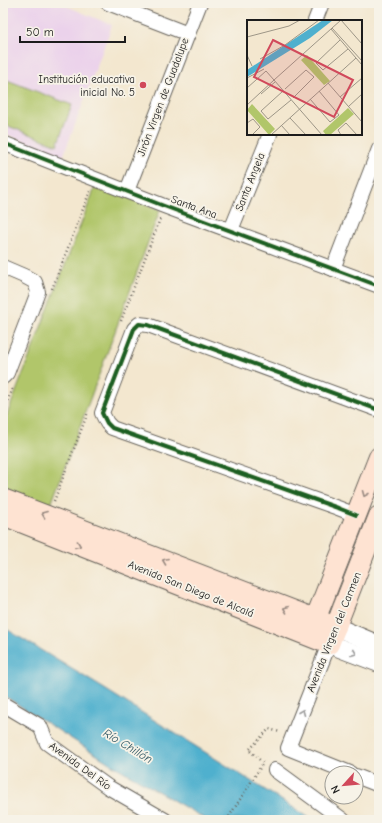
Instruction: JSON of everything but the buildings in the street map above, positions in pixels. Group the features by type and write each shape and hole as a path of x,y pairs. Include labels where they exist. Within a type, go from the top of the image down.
{"main road":[{"name":"Avenida Vírgen del Carmen","path":"312,628 379,458"},
{"name":"Avenida San Diego de Alcalá","path":"4,507 332,636"},
{"name":"Avenida Vírgen del Carmen","path":"332,636 378,522"}],"street":[{"path":"108,3 188,34"},
{"name":"Jirón Virgen de Guadalupe","path":"127,191 200,3"},
{"path":"315,20 322,3"},
{"name":"Santa Angela","path":"231,230 270,135"},
{"name":"Santa Ana","path":"3,143 379,286"},
{"path":"333,269 379,149"},
{"path":"3,267 35,282 38,292 7,373 3,377"},
{"path":"356,515 112,428 102,413 134,329 139,324 148,325 379,410"},
{"name":"Avenida San Diego de Alcalá","path":"332,636 379,645"},
{"name":"Avenida San Diego de Alcalá","path":"332,636 379,663"},
{"name":"Avenida Vírgen del Carmen","path":"330,765 288,748 332,636"},
{"name":"Avenida Del Río","path":"3,704 40,726 47,744 108,787 165,820"},
{"path":"269,766 343,820"},
{"path":"364,779 379,785"}],"path":[{"path":"269,729 249,750 269,766"},
{"path":"227,820 261,767"}],"shaded area":[{"path":"3,3 59,3 112,25 63,157 3,133"}],"green space":[{"path":"7,80 72,105 57,145 3,124 3,91"},
{"path":"96,185 160,210 49,510 3,492 3,425"}],"water":[{"name":"Río Chillón","path":"3,627 313,820 207,820 111,764 3,695"}],"cycle path":[{"path":"3,143 164,206 379,286"},
{"path":"356,515 112,428 107,423 102,413 134,329 139,324 148,325 379,410"}],"place":[{"name":"Institución educativa inicial No. 5","path":"143,85"}]}
